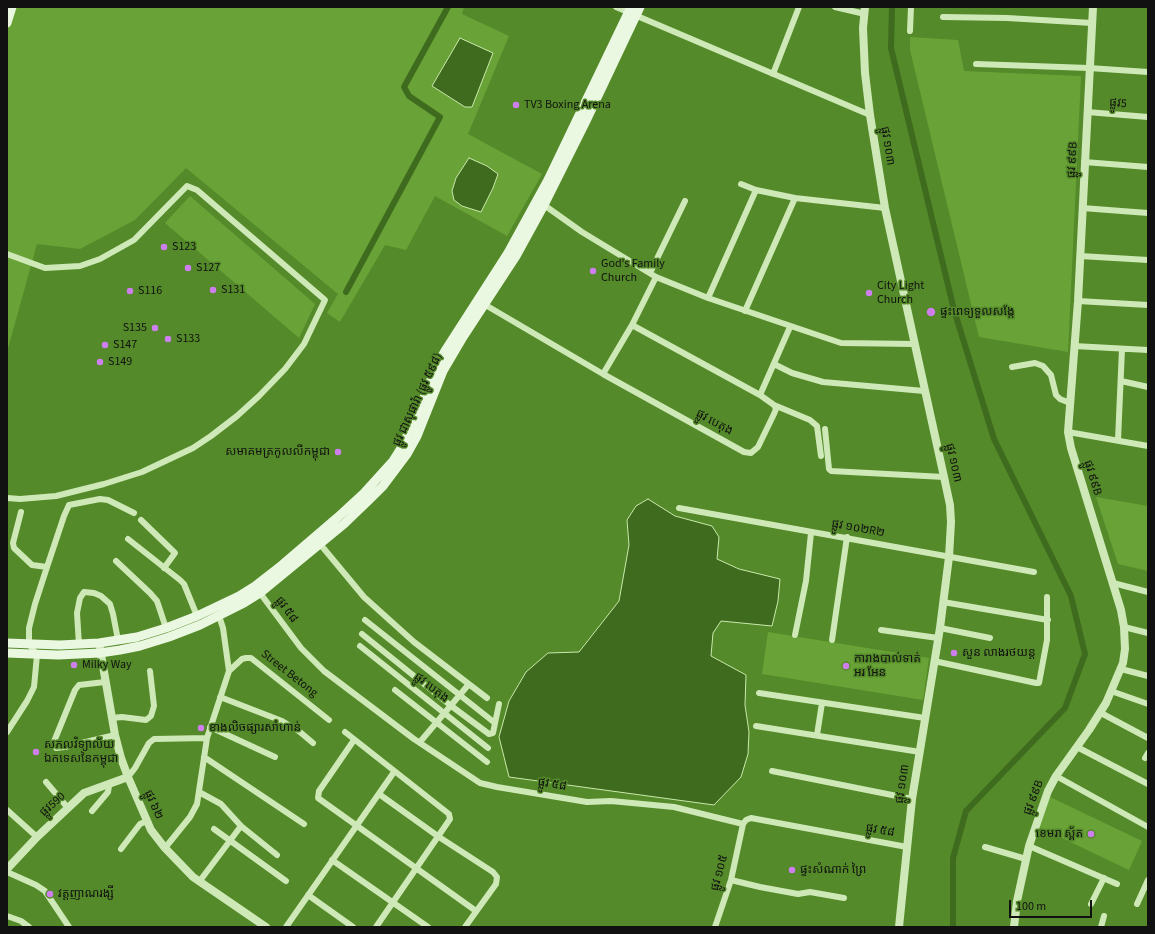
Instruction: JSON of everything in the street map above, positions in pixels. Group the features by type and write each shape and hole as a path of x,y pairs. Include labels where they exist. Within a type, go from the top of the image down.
{"main road":[{"path":"7,23 12,7"},
{"name":"ផ្លូវ ជាសុផារ៉ា (ផ្លូវ ៥៩៨)","path":"7,643 79,645 99,643 137,637 197,616 239,596 255,586 338,517 375,481 400,450 418,413 436,367 481,302 516,256 544,205 574,137 634,10"},
{"name":"ផ្លូវ ជាសុផារ៉ា (ផ្លូវ ៥៩៨)","path":"7,653 37,655 100,653 140,646 170,637 219,616 260,593 344,524 383,486 407,454 417,436 443,371 548,180 574,137"}],"street":[{"path":"616,7 634,10 773,74 870,115"},
{"path":"773,74 799,7"},
{"path":"835,7 865,10"},
{"path":"910,31 911,7"},
{"name":"ផ្លូវ ៩៩B","path":"1014,927 1017,901 1029,846 1048,791 1056,776 1101,713 1121,669 1125,649 1124,627 1113,583 1071,448 1068,432 1078,301 1093,7"},
{"name":"ផ្លូវ ១០៣","path":"865,10 863,54 870,115 885,208 950,505 951,522 950,557 912,799 899,927"},
{"path":"943,17 1007,18 1092,23"},
{"path":"976,64 1089,68 1148,72"},
{"name":"ផ្លូវ5","path":"1087,112 1148,117"},
{"path":"1084,162 1148,167"},
{"path":"740,184 756,190 795,198 885,208"},
{"path":"7,254 44,268 80,266 100,259 134,240 187,186 197,190 325,300 304,344 285,369 260,396 237,416 211,436 192,448 142,472 104,484 56,496 20,499 7,498"},
{"path":"708,298 756,190"},
{"path":"745,311 795,198"},
{"path":"603,374 632,324 685,201"},
{"path":"544,205 582,232 653,275 708,298 841,343 915,344"},
{"path":"1082,208 1148,213"},
{"path":"1080,256 1148,260"},
{"path":"1078,301 1148,305"},
{"name":"ផ្លូវ បេតុង","path":"481,302 603,374 744,452 751,453 758,447 776,409 774,405"},
{"path":"632,324 760,395 774,405 810,420 817,426 821,456"},
{"path":"760,395 790,327"},
{"path":"1074,346 1148,350"},
{"path":"1118,440 1122,349"},
{"path":"1012,367 1035,363 1040,364 1048,370 1056,395 1064,402 1070,403"},
{"path":"774,364 792,373 823,382 924,391"},
{"path":"1121,381 1148,387"},
{"path":"825,429 829,469 831,471 944,477"},
{"path":"1068,432 1148,446"},
{"path":"7,732 27,701 34,687 37,655 29,644 29,628 47,567 69,505 100,499 108,500 134,513"},
{"name":"ផ្លូវ ១០២R២","path":"679,508 811,533 847,537 1034,572"},
{"path":"21,512 13,543 14,548 32,565 47,567"},
{"path":"141,520 175,553 164,568"},
{"path":"795,636 806,581 811,533"},
{"path":"832,640 847,537"},
{"path":"128,540 184,584 197,616"},
{"path":"320,544 364,597 414,642 487,698"},
{"path":"116,561 157,601 166,628"},
{"path":"1113,583 1148,592"},
{"path":"79,645 77,612 80,598 84,592 94,593 101,596 110,604 118,640"},
{"name":"ផ្លូវ ៥៨","path":"260,593 301,648 324,671 420,742 480,783 587,802 625,802 674,807 744,824 746,820 751,818 907,847"},
{"path":"934,661 1039,683 1047,640 1047,597"},
{"path":"943,602 1048,620"},
{"path":"164,848 190,817 197,804 207,738 229,670 223,628 219,616"},
{"path":"365,620 495,723"},
{"path":"1124,627 1148,633"},
{"path":"940,628 990,638"},
{"path":"881,630 938,638"},
{"path":"362,634 450,706 489,734 492,733 499,704"},
{"name":"ផ្លូវ ៦២","path":"99,643 115,735 128,778 147,821 157,839 164,848 199,882 266,927"},
{"name":"ផ្លូវ បេតុង","path":"360,646 488,748"},
{"path":"374,658 381,650"},
{"name":"Street Betong","path":"229,670 242,659 251,658 316,708 329,720"},
{"path":"1121,669 1148,676"},
{"path":"112,718 122,717 146,720 151,716 154,706 150,671"},
{"path":"105,682 79,685 75,690 53,744 56,748 66,747 115,735"},
{"path":"420,742 469,684"},
{"path":"395,690 487,762"},
{"path":"1111,692 1148,704"},
{"path":"759,693 925,718"},
{"path":"220,696 282,721 300,732 313,743"},
{"path":"817,735 822,703"},
{"path":"1101,713 1148,738"},
{"path":"756,726 920,752"},
{"path":"210,727 274,757"},
{"path":"345,732 449,814 450,819 440,837 376,927"},
{"path":"128,778 149,743 154,739 207,738"},
{"path":"354,740 319,792 318,798 476,912"},
{"path":"1077,747 1148,784"},
{"path":"204,757 304,824"},
{"path":"772,771 912,799"},
{"path":"286,927 394,772"},
{"path":"1056,776 1148,827"},
{"name":"ផ្លូវ590","path":"7,870 36,837 84,793 109,786 128,778"},
{"path":"46,782 68,808"},
{"path":"92,811 108,792 109,786"},
{"path":"199,792 221,804 241,826 277,855"},
{"path":"379,794 493,872 497,877 496,884 465,927"},
{"path":"7,810 36,837"},
{"path":"121,848 140,824 147,821"},
{"name":"ផ្លូវ ១០៥","path":"715,927 731,880 744,824"},
{"path":"199,882 241,826"},
{"path":"214,829 286,881"},
{"path":"1029,846 1118,884"},
{"path":"985,847 1026,859"},
{"path":"332,860 428,927"},
{"path":"7,870 45,891 69,927"},
{"path":"1091,904 1104,878"},
{"path":"731,880 798,894 810,892 844,898"},
{"path":"1136,904 1148,880"},
{"path":"308,895 353,927"},
{"path":"7,916 21,921 29,927"},
{"path":"1101,927 1104,916"}],"shaded area":[{"path":"7,7 464,7 462,14 509,36 468,134 542,174 507,236 435,196 406,250 385,245 340,322 327,313 338,294 186,168 135,220 80,249 37,244 7,352"},
{"path":"910,37 958,40 964,71 1081,76 1068,352 979,337 910,50"},
{"path":"460,38 493,53 472,107 465,107 432,86"},
{"path":"469,158 487,166 498,174 481,212 462,206 454,200 452,191 456,178"},
{"path":"190,196 315,304 299,338 165,223"},
{"path":"1096,497 1148,506 1148,571 1118,564"},
{"path":"648,499 675,516 712,526 719,537 717,559 739,569 780,579 778,601 772,626 721,621 713,633 711,656 746,675 745,705 749,732 748,754 741,777 714,805 509,777 499,737 509,701 526,672 548,653 579,652 619,601 629,545 627,520 636,506"},
{"name":"ការាងបាល់ទាត់ អរ អែន","path":"768,632 929,658 923,700 762,674"},
{"name":"ខេមរា ស្ព័ត","path":"1050,797 1142,841 1129,870 1039,827"}],"waterway":[{"path":"346,292 440,117 409,96 404,87 448,7"},
{"path":"892,7 891,48 954,310 994,439 1071,596 1085,654 1065,708 966,811 953,858 953,927"}],"place":[{"name":"TV3 Boxing Arena","path":"516,105"},
{"name":"S123","path":"164,247"},
{"name":"S127","path":"188,268"},
{"name":"God's Family Church","path":"593,271"},
{"name":"S131","path":"213,290"},
{"name":"S116","path":"130,291"},
{"name":"City Light Church","path":"869,293"},
{"name":"ផ្ទះពេទ្យទួលសង្កែ","path":"931,312"},
{"name":"S135","path":"155,328"},
{"name":"S133","path":"168,339"},
{"name":"S147","path":"105,345"},
{"name":"S149","path":"100,362"},
{"name":"សមាគមត្រកូលលីកម្ពុជា","path":"338,452"},
{"name":"សួន លាងរថយន្ត","path":"954,653"},
{"name":"Milky Way","path":"74,665"},
{"name":"ការាងបាល់ទាត់ អរ អែន","path":"846,666"},
{"name":"ខាងលិចផ្សារសាំហាន់","path":"201,728"},
{"name":"សកលវិទ្យាល័យ ឯកទេសនៃកម្ពុជា","path":"36,752"},
{"name":"ខេមរា ស្ព័ត","path":"1091,834"},
{"name":"ផ្ទះសំណាក់ ព្រៃ","path":"792,870"},
{"name":"វត្តញាណរង្សី","path":"50,894"}]}
